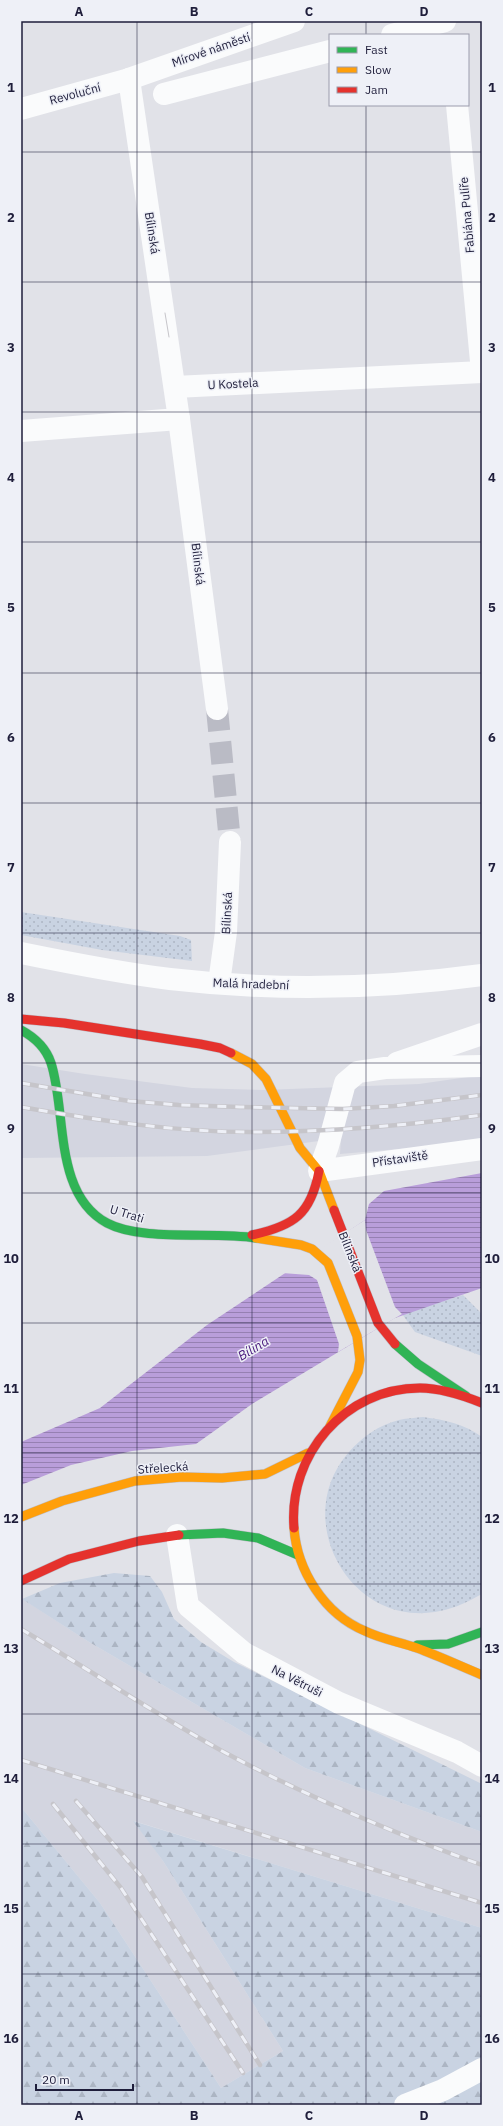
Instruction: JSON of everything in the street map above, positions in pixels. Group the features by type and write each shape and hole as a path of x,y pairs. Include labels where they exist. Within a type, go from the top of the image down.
{"street":[{"name":"Mírové náměstí","path":"129,79 294,21"},
{"path":"396,34 445,21"},
{"path":"449,21 451,34"},
{"path":"164,94 329,52"},
{"name":"Revoluční","path":"21,109 129,79"},
{"name":"Bílinská","path":"129,79 175,387"},
{"name":"Fabiána Pulíře","path":"457,106 482,372"},
{"name":"U Kostela","path":"175,387 482,372"},
{"path":"21,431 179,419 175,387"},
{"name":"Bílinská","path":"179,419 218,709"},
{"name":"Bílinská","path":"219,983 226,932 230,842"},
{"name":"Malá hradební","path":"21,953 170,979 266,986 360,985 445,980 482,975"},
{"name":"Bílinská","path":"21,1019 64,1023 220,1048 252,1064 266,1080 300,1148 319,1171 378,1323 387,1336 401,1351 466,1396"},
{"name":"U Trati","path":"21,1030 34,1037 44,1048 51,1063 70,1176 82,1200 93,1213 107,1223 125,1229 150,1233 244,1236 301,1245 312,1249"},
{"path":"385,1068 482,1034"},
{"path":"244,1236 266,1232 281,1227 302,1211 312,1200 345,1083 358,1072 385,1068 482,1066"},
{"name":"Přístaviště","path":"319,1171 482,1149"},
{"name":"Bílinská","path":"312,1249 328,1263 357,1336 360,1360 358,1372 330,1426"},
{"name":"Střelecká","path":"482,1403 466,1396 440,1390 413,1388 388,1392 369,1399 349,1410 330,1426 308,1453 295,1486 292,1520 298,1555 315,1589 340,1617 373,1636 410,1645 482,1675"},
{"name":"Střelecká","path":"21,1517 62,1501 135,1481 182,1477 222,1478 265,1474 308,1453"},
{"path":"21,1581 69,1559 139,1541 177,1535 223,1533 258,1538 298,1555"},
{"name":"Na Větruši","path":"177,1535 188,1606 244,1653 339,1702 457,1752 482,1766"},
{"name":"Střelecká","path":"410,1645 448,1644 482,1632"},
{"path":"405,2105 443,2090 482,2070"}],"shaded area":[{"path":"21,1064 192,1088 264,1090 419,1084 482,1075 482,1142 340,1154 341,1138 207,1156 21,1158"},
{"path":"21,1598 89,1642 305,1768 482,1832 482,1928 134,1821 163,1861 283,2051 221,2088 100,1903 21,1807"}],"green space":[{"path":"21,912 180,936 191,940 192,961 102,950 21,935"},
{"path":"463,1295 482,1314 482,1356 415,1332 402,1314"},
{"path":"423,1417 454,1423 482,1437 482,1594 446,1610 408,1612 380,1604 356,1587 339,1564 328,1537 325,1508 332,1479 349,1452 359,1441 371,1432 392,1422 402,1419"},
{"path":"114,1573 150,1576 162,1592 174,1619 201,1642 234,1662 482,1784 482,1832 305,1768 89,1642 22,1599 60,1583"},
{"path":"21,1807 100,1903 221,2088 283,2051 163,1861 133,1821 482,1928 482,2105 21,2105"}],"water":[{"name":"Bílina","path":"482,1173 482,1288 395,1318 252,1404 196,1444 132,1451 71,1465 21,1485 21,1442 100,1408 207,1325 365,1220 369,1204 384,1191"}],"pier":[{"path":"365,1220 366,1230 395,1307 402,1314 338,1352 339,1344 317,1280 309,1275 282,1273"}],"tunnel":[{"path":"217,709 230,842"}],"tram line":[{"path":"165,313 169,337"}],"railway":[{"path":"21,1083 129,1101 179,1105 240,1107 343,1109 394,1106 482,1095"},
{"path":"21,1107 164,1128 250,1132 366,1128 482,1115"},
{"path":"21,1629 171,1722 254,1768 350,1813 482,1865"},
{"path":"21,1760 482,1903"},
{"path":"76,1801 142,1877 260,2065"},
{"path":"53,1804 121,1888 243,2073"}],"traffic: fast":[{"path":"21,1030 39,1044 46,1052 51,1063 56,1083 65,1150 70,1173 78,1193 90,1210 107,1223 122,1229 139,1232 256,1238"},
{"path":"395,1344 418,1364 466,1396"},
{"path":"179,1535 223,1533 258,1538 298,1555"},
{"path":"417,1645 448,1644 482,1632"}],"traffic: slow":[{"path":"231,1053 252,1064 266,1079 300,1148 319,1171 334,1210"},
{"path":"256,1238 301,1245 312,1249 328,1263 357,1336 360,1360 358,1372 330,1426"},
{"path":"21,1517 62,1501 135,1481 182,1477 222,1478 265,1474 308,1453"},
{"path":"294,1528 296,1544 307,1575 315,1589 337,1614 371,1634 417,1648 482,1675"}],"traffic: jam":[{"path":"21,1019 64,1023 200,1044 220,1048 231,1053"},
{"path":"252,1235 279,1227 298,1216 311,1198 316,1186 319,1171"},
{"path":"334,1210 378,1323 395,1344"},
{"path":"294,1528 295,1501 301,1475 311,1452 327,1431 346,1413 368,1400 393,1391 420,1388 451,1392 482,1403"},
{"path":"21,1581 69,1559 139,1541 179,1535"}]}
